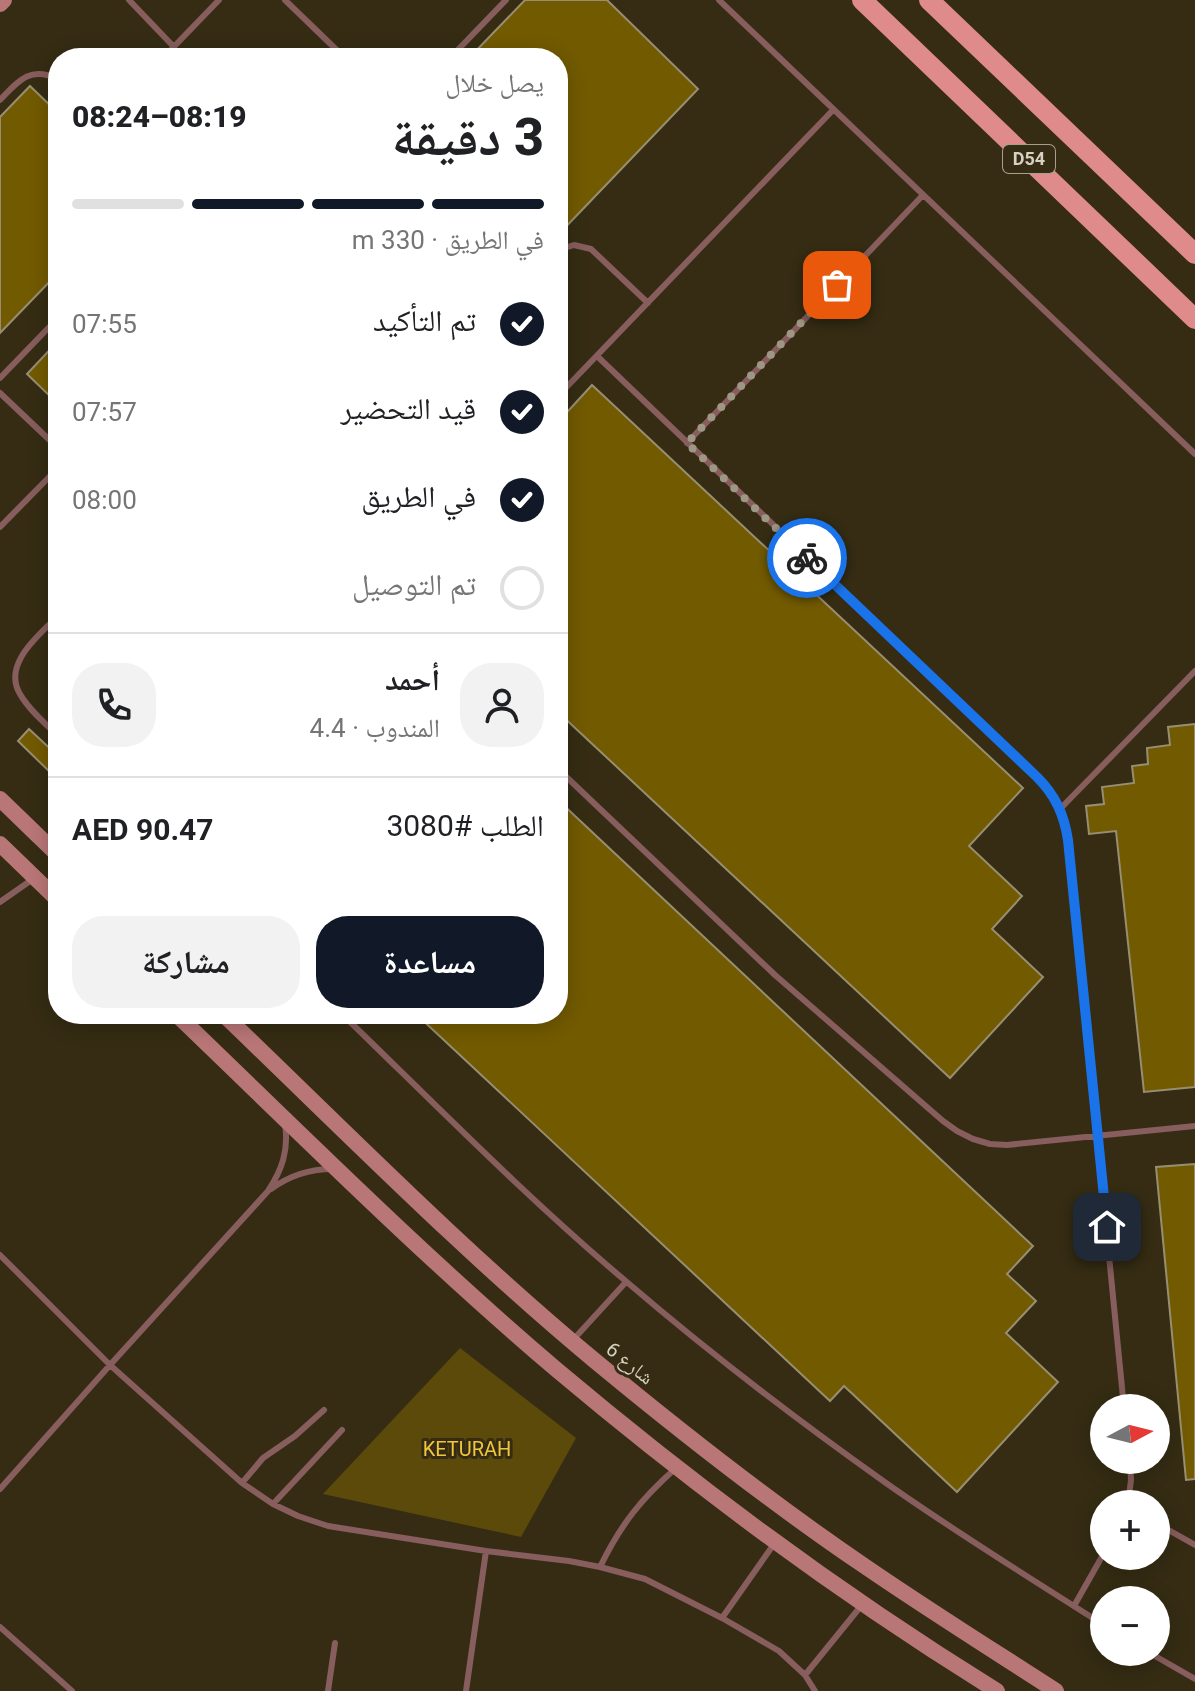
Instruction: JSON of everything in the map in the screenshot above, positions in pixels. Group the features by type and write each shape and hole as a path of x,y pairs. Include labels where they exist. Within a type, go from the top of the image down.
{"main road":[{"name":"D54","path":"862,0 1195,319"},
{"name":"D54","path":"929,0 1195,254"}],"street":[{"path":"0,799 48,843"},
{"path":"0,844 48,890"},
{"path":"186,1024 500,1320 676,1468 863,1603 997,1691"},
{"name":"شارع 6","path":"233,1024 452,1234 572,1341 675,1425 862,1565 1056,1691"}],"lane":[{"path":"129,0 174,47 219,0"},
{"path":"285,0 335,48"},
{"path":"460,48 506,0"},
{"path":"719,0 1195,454"},
{"path":"0,100 23,77 34,73 48,75"},
{"path":"568,386 833,110"},
{"path":"687,443 923,195"},
{"path":"568,247 574,245 591,249 648,303"},
{"path":"0,378 48,328"},
{"path":"597,356 1037,777 1054,797 1068,840 1123,1394"},
{"path":"0,393 48,439"},
{"path":"0,527 48,478"},
{"path":"48,627 21,656 16,673 18,691 48,726"},
{"path":"1060,809 1195,671"},
{"path":"568,778 775,975 957,1131 981,1141 1007,1145 1195,1126"},
{"path":"0,902 35,878"},
{"path":"352,1024 541,1205 626,1282 709,1350 887,1484 1090,1616"},
{"path":"0,1489 268,1191 283,1164 287,1133 284,1118"},
{"path":"268,1191 308,1172 338,1169"},
{"path":"0,1255 110,1365 242,1483 273,1504 328,1526 600,1567 645,1579 779,1651 805,1675 815,1691"},
{"path":"572,1341 626,1282"},
{"path":"242,1483 272,1451 295,1436 324,1410"},
{"path":"273,1504 342,1430"},
{"path":"600,1567 632,1513 676,1468"},
{"path":"1170,1531 1195,1545"},
{"path":"722,1618 776,1541"},
{"path":"466,1691 486,1551"},
{"path":"1074,1606 1094,1570"},
{"path":"805,1675 863,1603"},
{"path":"0,1627 72,1691"},
{"path":"328,1691 335,1643"},
{"path":"1170,1665 1195,1679"}],"green space":[{"name":"KETURAH","path":"460,1348 576,1438 521,1537 323,1494"}],"building":[{"path":"525,0 607,0 698,89 568,225 568,48 479,48"},
{"path":"30,86 48,103 48,283 0,333 0,117"},
{"path":"48,352 48,394 27,374"},
{"path":"592,385 1023,788 969,846 1022,896 992,929 1043,977 950,1078 568,721 568,411"},
{"path":"1195,724 1195,1087 1144,1092 1116,831 1089,834 1086,806 1104,804 1102,787 1134,783 1132,766 1148,764 1147,748 1170,745 1168,727"},
{"path":"29,729 48,747 48,770 18,741"},
{"path":"568,809 1033,1246 1007,1274 1036,1301 1006,1333 1058,1382 957,1492 844,1386 830,1401 427,1024 568,1024"},
{"path":"1195,1164 1195,1479 1186,1480 1156,1167"}],"way so far":[{"path":"807,558 687,443 837,285"}],"route":[{"path":"807,558 1037,777 1060,809 1068,840 1107,1227"}]}
